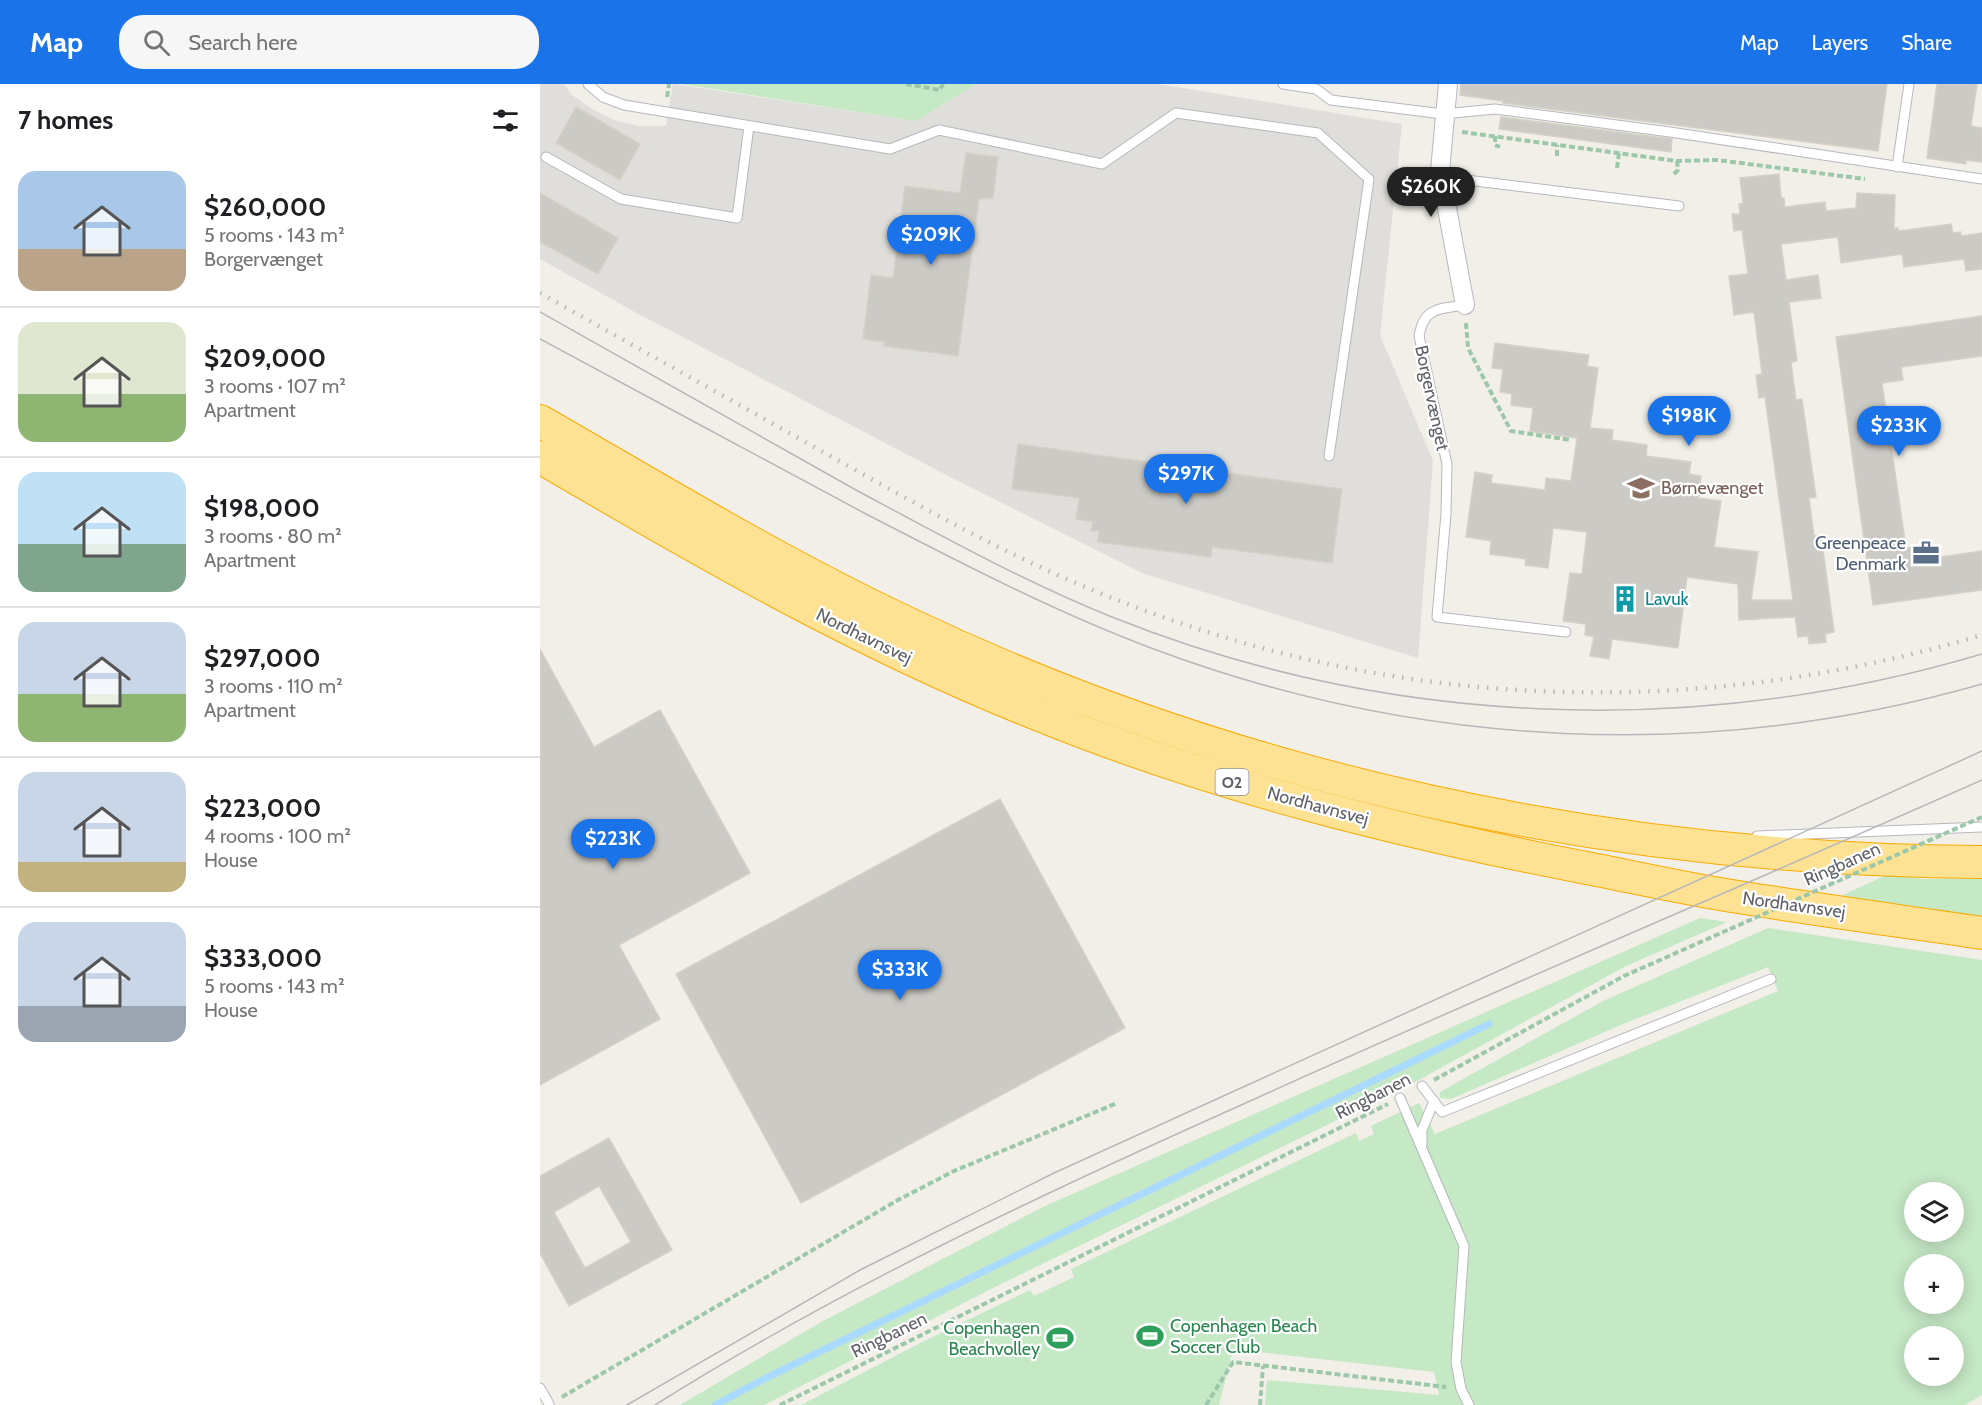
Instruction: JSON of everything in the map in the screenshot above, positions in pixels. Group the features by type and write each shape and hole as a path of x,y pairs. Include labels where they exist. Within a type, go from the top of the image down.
{"highway":[{"name":"Nordhavnsvej","path":"540,421 720,525 830,585 906,623 1075,695 1276,763 1464,810 1642,839 1721,849 1842,859 1982,862"},
{"name":"Nordhavnsvej","path":"540,457 815,613 1032,712 1141,753 1300,802 1395,827 1528,857 1715,893 1982,933"}],"street":[{"path":"1448,84 1443,122 1442,177 1464,305"}],"lane":[{"path":"588,84 603,97 624,105 890,149 939,130 1102,164 1176,113 1318,133 1369,179 1329,456"},
{"path":"1283,84 1316,89 1331,100 1443,122 1495,109 1670,132 1982,179"},
{"path":"1897,167 1909,84"},
{"path":"546,157 621,199 737,218 749,126"},
{"path":"1442,177 1679,206"},
{"name":"Borgervænget","path":"1464,305 1432,311 1422,322 1419,336 1447,464 1446,514 1437,617 1566,632"},
{"path":"720,525 752,554"},
{"path":"704,552 746,563"},
{"path":"815,613 786,579 830,585"},
{"path":"1746,836 1982,827"},
{"path":"1642,839 1723,837"},
{"path":"1422,1086 1442,1112 1771,979"},
{"path":"1400,1098 1464,1246 1456,1362 1461,1389 1469,1405"},
{"path":"1422,1148 1422,1130 1434,1101"},
{"path":"540,1388 549,1404"}],"path":[{"path":"906,84 940,90 943,84"},
{"path":"1443,122 1494,136 1557,145 1677,161 1717,160 1867,179"},
{"path":"1494,136 1495,145 1500,147"},
{"path":"1557,145 1557,156"},
{"path":"1617,168 1619,153"},
{"path":"1674,174 1678,170 1677,161"},
{"path":"1464,305 1468,348 1511,431 1571,440"},
{"name":"Ringbanen","path":"1422,1086 1624,976 1982,817"},
{"name":"Ringbanen","path":"780,1405 1400,1098"},
{"path":"549,1404 907,1195 954,1171 1117,1103"},
{"path":"1206,1405 1233,1362 1461,1389"},
{"path":"1260,1405 1263,1366"}],"shaded area":[{"path":"540,84 564,84 572,95 592,109 614,120 638,126 666,126 673,84 916,121 976,84 1158,84 1402,124 1380,335 1433,461 1418,658 1142,573 954,479 633,311 540,259"}],"green space":[{"path":"682,84 976,84 916,121"},
{"path":"1889,874 1923,879 1982,879 1982,920 1836,898"},
{"path":"1700,918 1727,922 1626,966 1415,1082 995,1287 764,1405 680,1405 821,1322 1045,1206"},
{"path":"1768,928 1982,960 1982,1395 1965,1405 1265,1405 1267,1380 1439,1395 1434,1372 1233,1349 1219,1405 801,1405 922,1342 1030,1290 1034,1296 1074,1277 1071,1269 1356,1133 1359,1141 1374,1134 1371,1126 1419,1103 1435,1134 1778,991 1768,967 1623,1024 1451,1099 1440,1098 1440,1092 1603,1001"}],"building":[{"path":"1461,84 1887,84 1878,151 1503,103 1503,101 1460,95"},
{"path":"1937,84 1977,84 1971,126 1982,128 1982,162 1966,160 1966,164 1927,158"},
{"path":"576,107 640,144 620,180 556,143"},
{"path":"1501,117 1672,139 1671,152 1499,129"},
{"path":"966,153 998,157 993,198 979,199 958,356 884,346 885,342 863,339 871,275 893,278 905,186 960,193"},
{"path":"1779,174 1781,198 1784,198 1785,207 1825,202 1826,211 1856,208 1857,193 1895,195 1894,229 1898,228 1899,231 1951,224 1953,233 1961,232 1961,236 1982,233 1982,269 1966,271 1964,259 1904,267 1902,254 1841,263 1838,237 1781,244 1786,280 1818,275 1821,298 1789,302 1797,361 1791,362 1796,400 1802,399 1816,497 1809,498 1814,536 1821,535 1834,632 1825,634 1826,642 1809,644 1808,636 1798,637 1795,617 1739,620 1738,584 1687,577 1678,648 1612,639 1609,659 1590,656 1594,637 1585,635 1586,624 1563,621 1570,573 1582,574 1587,532 1553,528 1548,568 1525,565 1526,559 1490,554 1491,541 1466,537 1475,472 1492,475 1491,483 1545,490 1546,478 1571,481 1577,438 1530,431 1533,408 1511,405 1512,394 1500,392 1503,369 1492,368 1495,343 1589,355 1587,366 1598,368 1590,428 1613,430 1612,440 1647,445 1646,456 1691,462 1689,474 1701,476 1698,498 1721,501 1714,547 1758,552 1751,600 1793,600 1765,397 1759,398 1756,375 1762,374 1754,312 1734,315 1729,276 1748,274 1742,230 1734,231 1732,214 1740,214 1739,204 1743,203 1740,178"},
{"path":"540,193 618,238 598,274 540,242"},
{"path":"1982,316 1982,356 1901,367 1903,380 1882,383 1906,548 1926,545 1928,559 1982,551 1982,590 1873,605 1836,337"},
{"path":"1018,444 1342,489 1332,563 1212,547 1211,557 1098,542 1099,531 1091,531 1093,522 1076,519 1079,498 1012,489"},
{"path":"540,649 594,747 660,710 750,873 619,945 660,1019 540,1085"},
{"path":"1000,799 1125,1028 801,1203 676,974"},
{"path":"609,1138 672,1250 569,1306 540,1253 540,1176","holes":["599,1186 631,1242 585,1268 554,1212"]}],"waterway":[{"path":"715,1405 1489,1024"}],"tram line":[{"path":"540,312 856,490 1046,588 1112,617 1217,654 1325,682 1434,700 1544,709 1654,709 1764,700 1874,681 1982,654"},
{"path":"540,339 866,514 1042,602 1114,634 1252,682 1355,707 1459,725 1564,734 1669,734 1774,726 1878,709 1982,684"},
{"path":"627,1405 860,1270 1054,1173 1982,751"},
{"path":"655,1405 725,1362 869,1282 1090,1174 1331,1064 1982,780"}],"railway":[{"path":"540,293 885,487 1044,569 1186,625 1298,657 1411,679 1524,690 1639,692 1753,683 1868,664 1982,635"}],"place":[{"name":"Børnevænget","path":"1641,488"},
{"name":"Greenpeace Denmark","path":"1926,553"},
{"name":"Lavuk","path":"1625,599"},
{"name":"Copenhagen Beach Soccer Club","path":"1150,1336"},
{"name":"Copenhagen Beachvolley","path":"1060,1338"}]}
